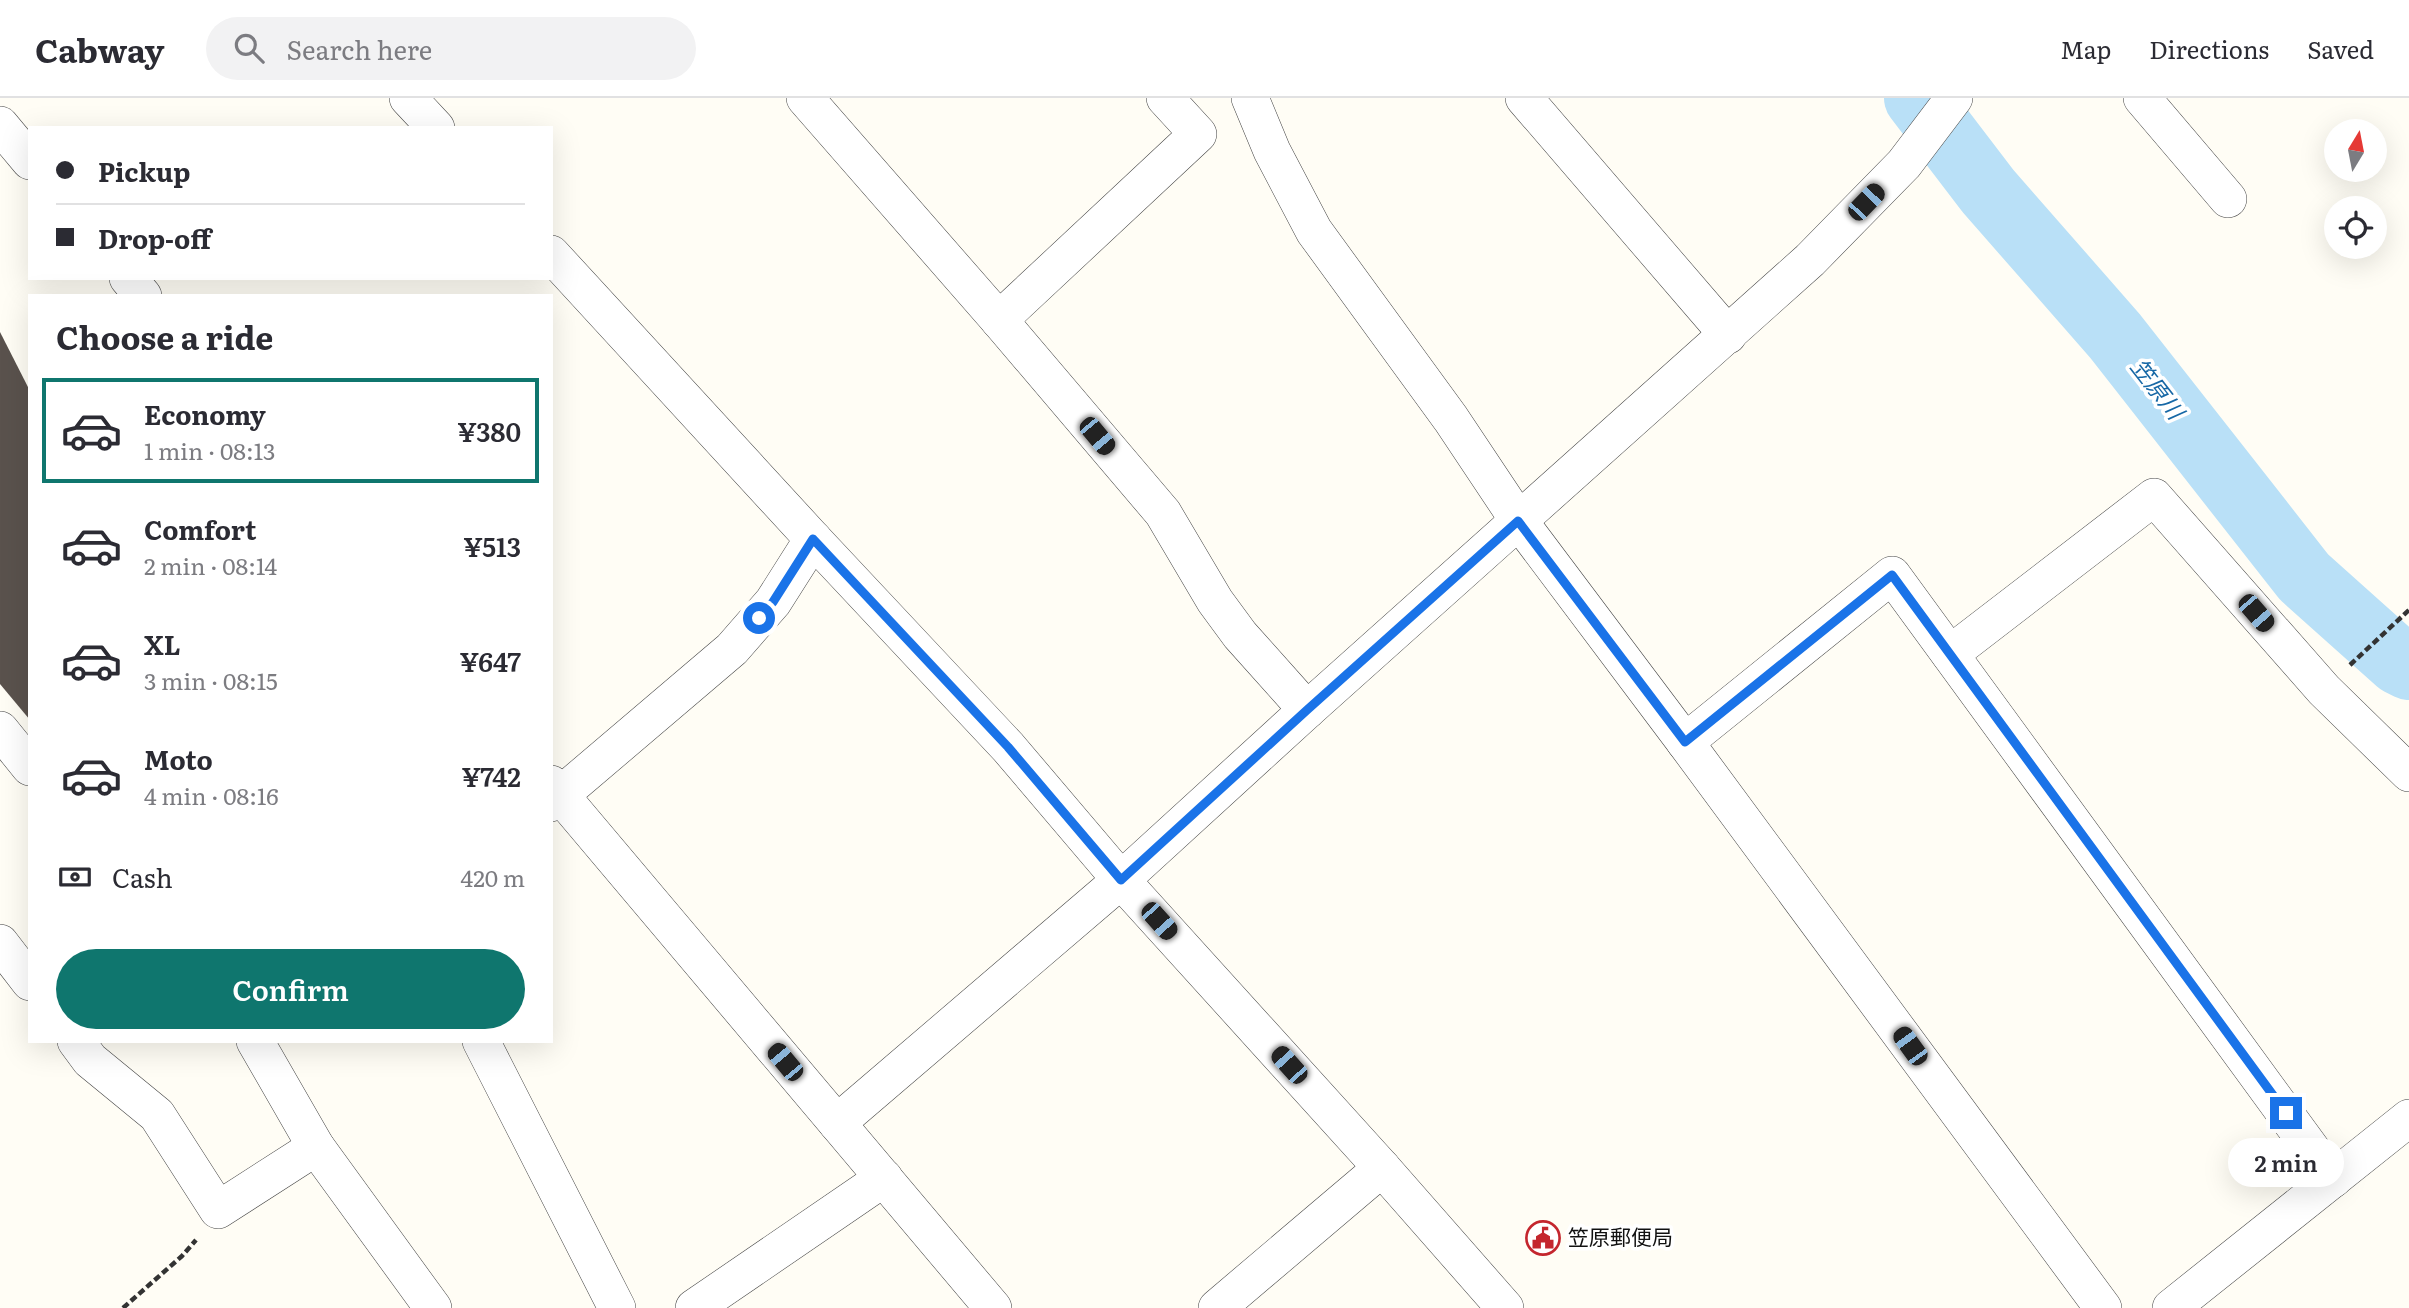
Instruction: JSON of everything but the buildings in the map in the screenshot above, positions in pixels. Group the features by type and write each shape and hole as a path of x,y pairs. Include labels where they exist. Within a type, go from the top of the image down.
{"street":[{"path":"408,98 434,126"},
{"path":"805,98 1163,513 1215,601 1240,635 1307,710"},
{"path":"999,320 1198,134 1165,98"},
{"path":"1250,98 1272,151 1314,231 1451,419 1518,521 1685,742 2103,1308"},
{"path":"1524,98 1728,335"},
{"path":"837,1123 1121,880 1810,260 1904,164 1954,98"},
{"path":"2142,98 2228,199"},
{"path":"0,125 28,159"},
{"path":"553,256 1008,747 1121,880 1505,1308"},
{"path":"130,280 141,294"},
{"path":"1950,654 2154,497 2324,690 2409,773"},
{"path":"813,539 773,602 732,649 554,794 993,1308"},
{"path":"1685,742 1892,575 2333,1179"},
{"path":"0,730 28,765"},
{"path":"0,943 28,979"},
{"path":"77,1043 90,1060 157,1115 218,1210 316,1147"},
{"path":"482,1043 617,1308"},
{"path":"269,1047 316,1147 433,1308"},
{"path":"2171,1308 2409,1118"},
{"path":"1217,1308 1382,1168"},
{"path":"694,1308 884,1178"}],"path":[{"path":"2324,690 2409,610"},
{"path":"122,1308 182,1256 213,1221 218,1210"}],"waterway":[{"name":"笠原川","path":"1917,98 1988,191 2115,336 2304,577 2399,662 2409,667"}],"place":[{"name":"笠原郵便局","path":"1543,1238"}],"route":[{"path":"759,618 773,602 813,539 1008,747 1121,880 1518,521 1685,742 1892,575 2286,1113"}]}
